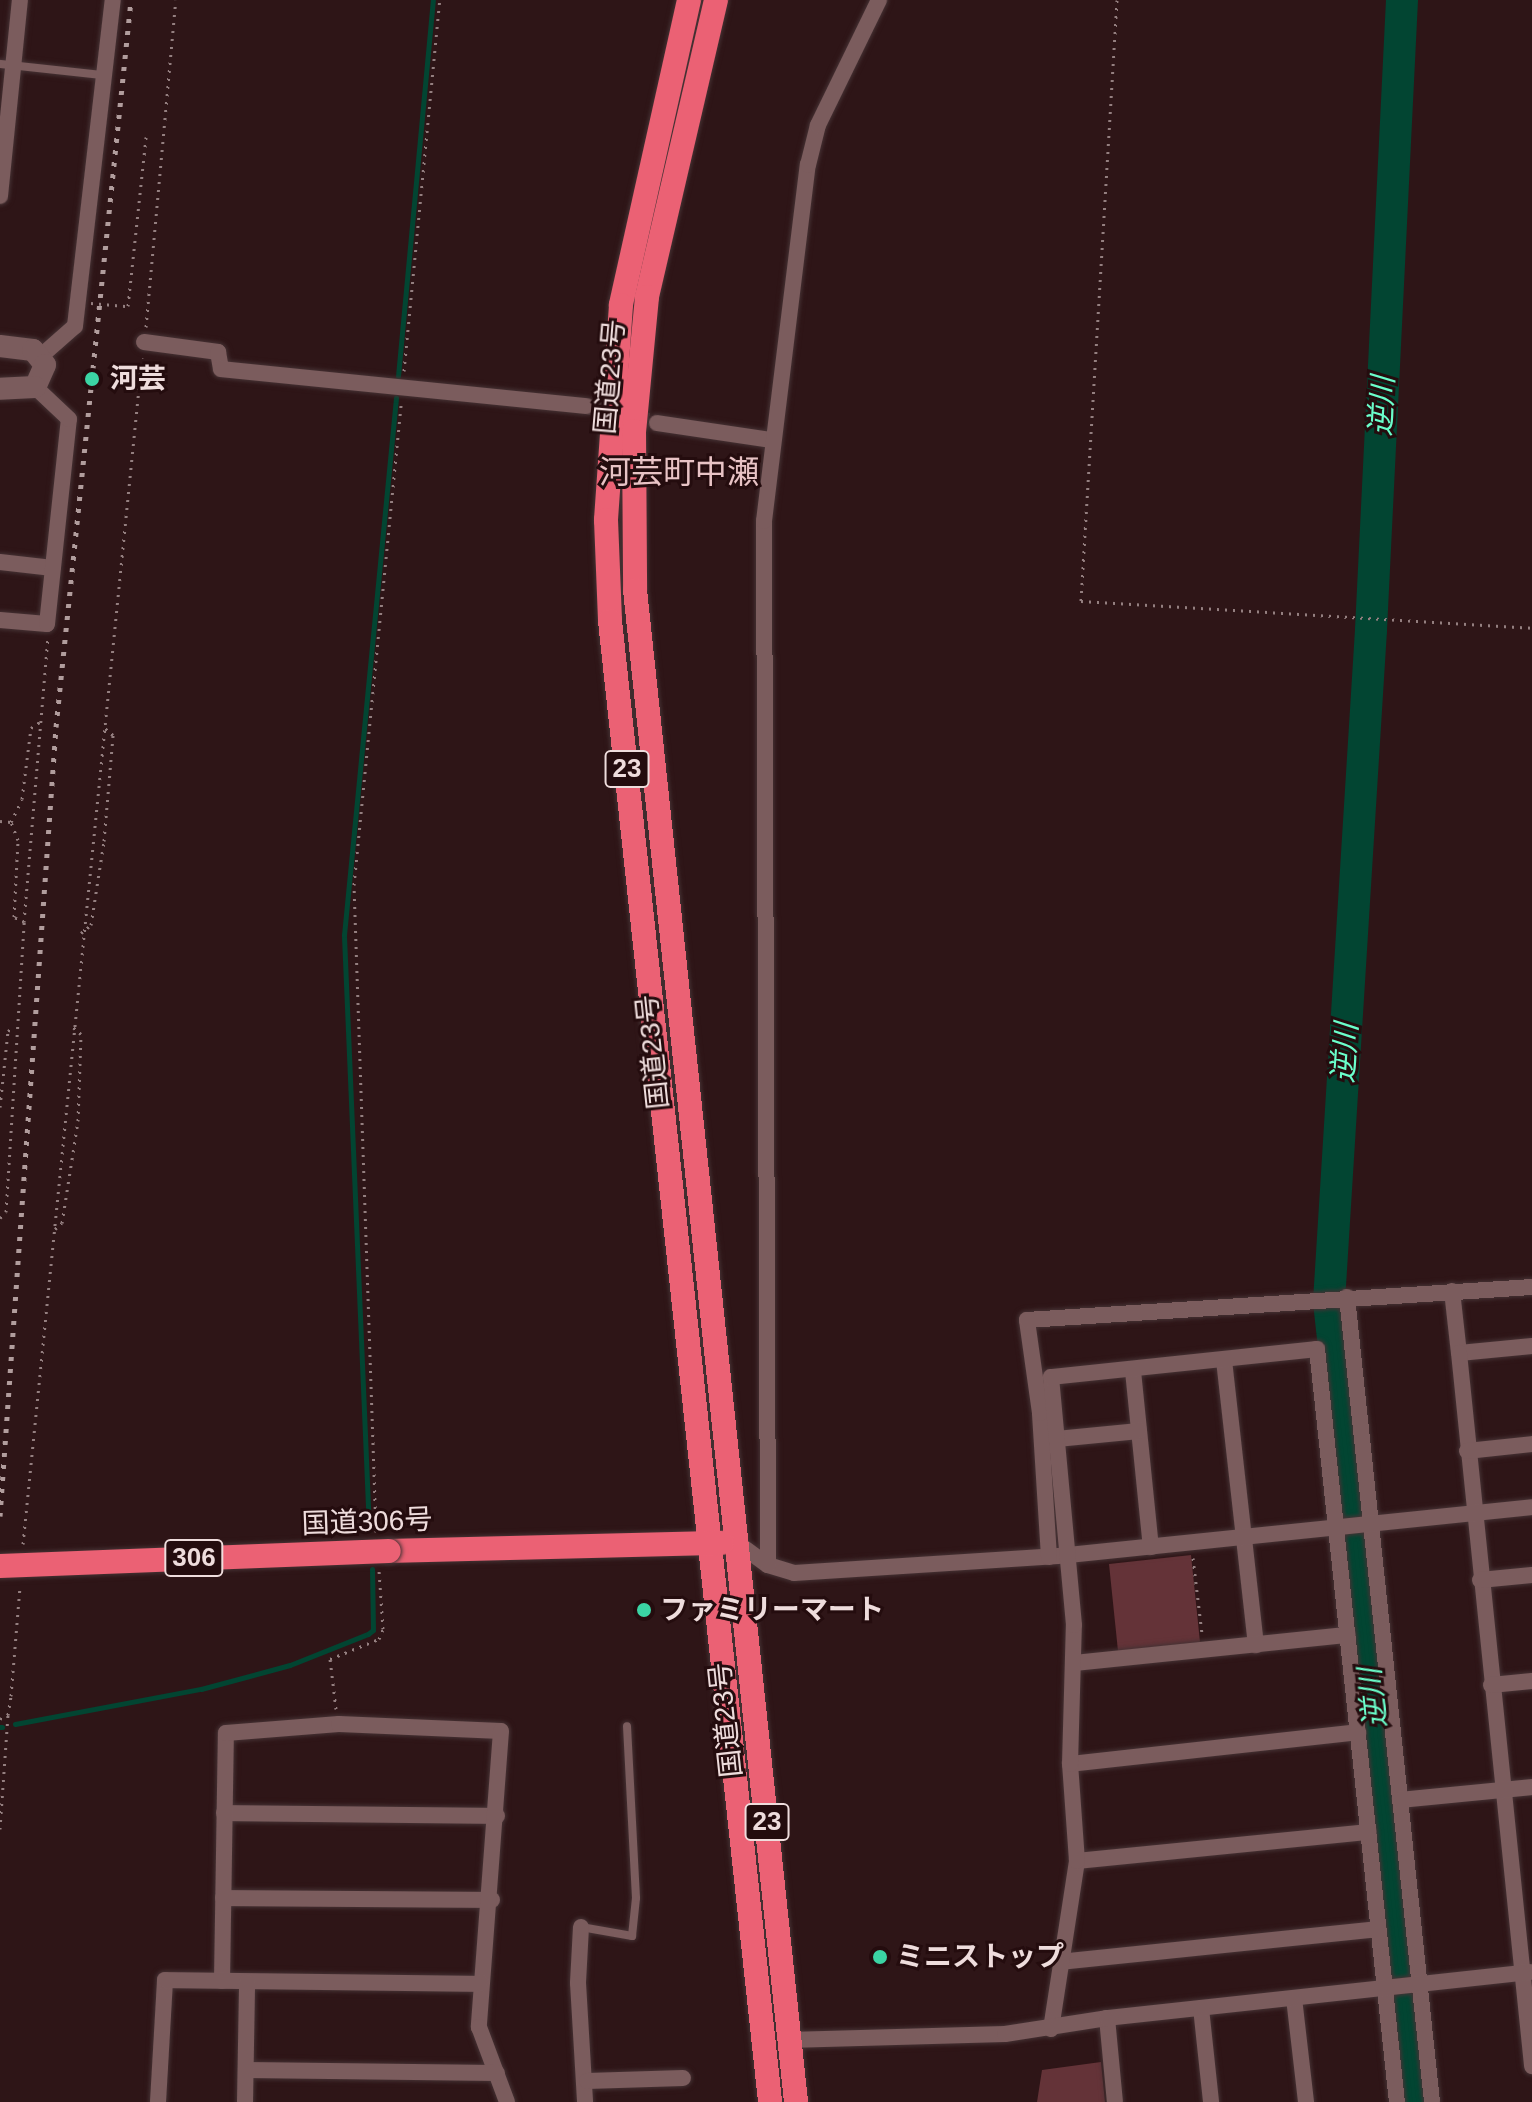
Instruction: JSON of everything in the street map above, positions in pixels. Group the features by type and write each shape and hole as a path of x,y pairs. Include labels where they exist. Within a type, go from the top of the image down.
{"highway":[{"name":"国道23号","path":"689,0 621,305 613,362 606,520 611,636 770,2102"},
{"name":"国道23号","path":"716,0 647,297 634,431 635,590 796,2102"},
{"name":"国道306号","path":"14,1565 736,1542"}],"street":[{"path":"0,196 7,65 20,0"},
{"path":"41,356 75,326 113,0"},
{"path":"768,1565 761,609 771,440 811,151 818,125 879,0"},
{"path":"144,342 218,352 221,369 586,406"},
{"path":"0,346 33,350 41,356 44,374 35,387"},
{"path":"0,389 35,387 69,419 47,624 0,620"},
{"path":"657,423 771,440"},
{"path":"0,562 53,568"},
{"path":"1049,1557 1040,1413 1027,1320 1337,1297 1532,1287"},
{"path":"1452,1291 1501,1790 1527,1972 1532,2066"},
{"path":"1337,1297 1370,1525 1417,1985 1432,2102"},
{"path":"1459,1353 1532,1346"},
{"path":"1051,2029 1077,1861 1070,1764 1075,1663 1069,1555 1051,1377 1133,1371 1317,1349 1340,1528 1348,1635 1378,1929 1388,1988 1397,2102"},
{"path":"1224,1360 1256,1645"},
{"path":"1133,1371 1151,1547"},
{"path":"1057,1439 1139,1431"},
{"path":"1467,1451 1532,1444"},
{"path":"736,1542 768,1565 794,1573 1049,1557 1532,1507"},
{"path":"1480,1580 1532,1575"},
{"path":"1075,1663 1348,1635"},
{"path":"1491,1685 1532,1681"},
{"path":"222,1981 226,1733 339,1724 501,1731 492,1900 480,1984 479,2027 507,2102"},
{"path":"1070,1764 1358,1732"},
{"path":"1400,1800 1532,1787"},
{"path":"224,1813 497,1816"},
{"path":"1077,1861 1369,1832"},
{"path":"223,1898 492,1900"},
{"path":"581,1927 578,1983 587,2081 585,2102"},
{"path":"1060,1962 1378,1929"},
{"path":"788,2040 1051,2029 1107,2018 1527,1972"},
{"path":"158,2102 165,1980 480,1984"},
{"path":"245,2102 247,1982"},
{"path":"1294,1998 1306,2102"},
{"path":"1201,2008 1211,2102"},
{"path":"1107,2018 1115,2102"},
{"path":"246,2070 497,2073"},
{"path":"587,2081 683,2078"}],"lane":[{"path":"7,65 102,75"},
{"path":"581,1927 632,1936 636,1898 627,1726"}],"path":[{"path":"0,1829 14,1565 54,1230 81,933 105,728 176,0"},
{"path":"339,1724 327,1668 330,1659 379,1639 383,1629 354,885 440,0"},
{"path":"1117,0 1081,601 1532,628"},
{"path":"91,303 128,306 146,137"},
{"path":"0,1218 6,1212 14,1027 47,624"},
{"path":"24,922 14,917 18,840 11,822 22,799 31,728 41,721"},
{"path":"81,933 91,925 107,821 113,735 105,728"},
{"path":"0,821 11,822"},
{"path":"0,1107 8,1031 14,1027"},
{"path":"54,1230 62,1223 78,1121 81,1034 73,1027"},
{"path":"1191,1542 1204,1650"},
{"path":"0,1719 8,1715"}],"shaded area":[{"path":"1191,1555 1200,1642 1118,1651 1109,1564"},
{"path":"1101,2062 1105,2102 1037,2102 1042,2070"}],"waterway":[{"path":"398,376 433,0"},
{"name":"逆川","path":"1402,0 1371,630 1329,1302 1417,2102"},
{"path":"369,1530 344,935 396,398"},
{"path":"15,1724 201,1689 290,1665 368,1634 373,1630 372,1569"}],"tunnel":[{"path":"586,406 657,423"}],"railway":[{"path":"0,1516 56,727 131,0"}],"place":[{"name":"河芸","path":"92,379"},
{"name":"ファミリーマート","path":"644,1610"},
{"name":"ミニストップ","path":"880,1957"}],"district":[{"name":"河芸町中瀬","path":"679,472"}]}
